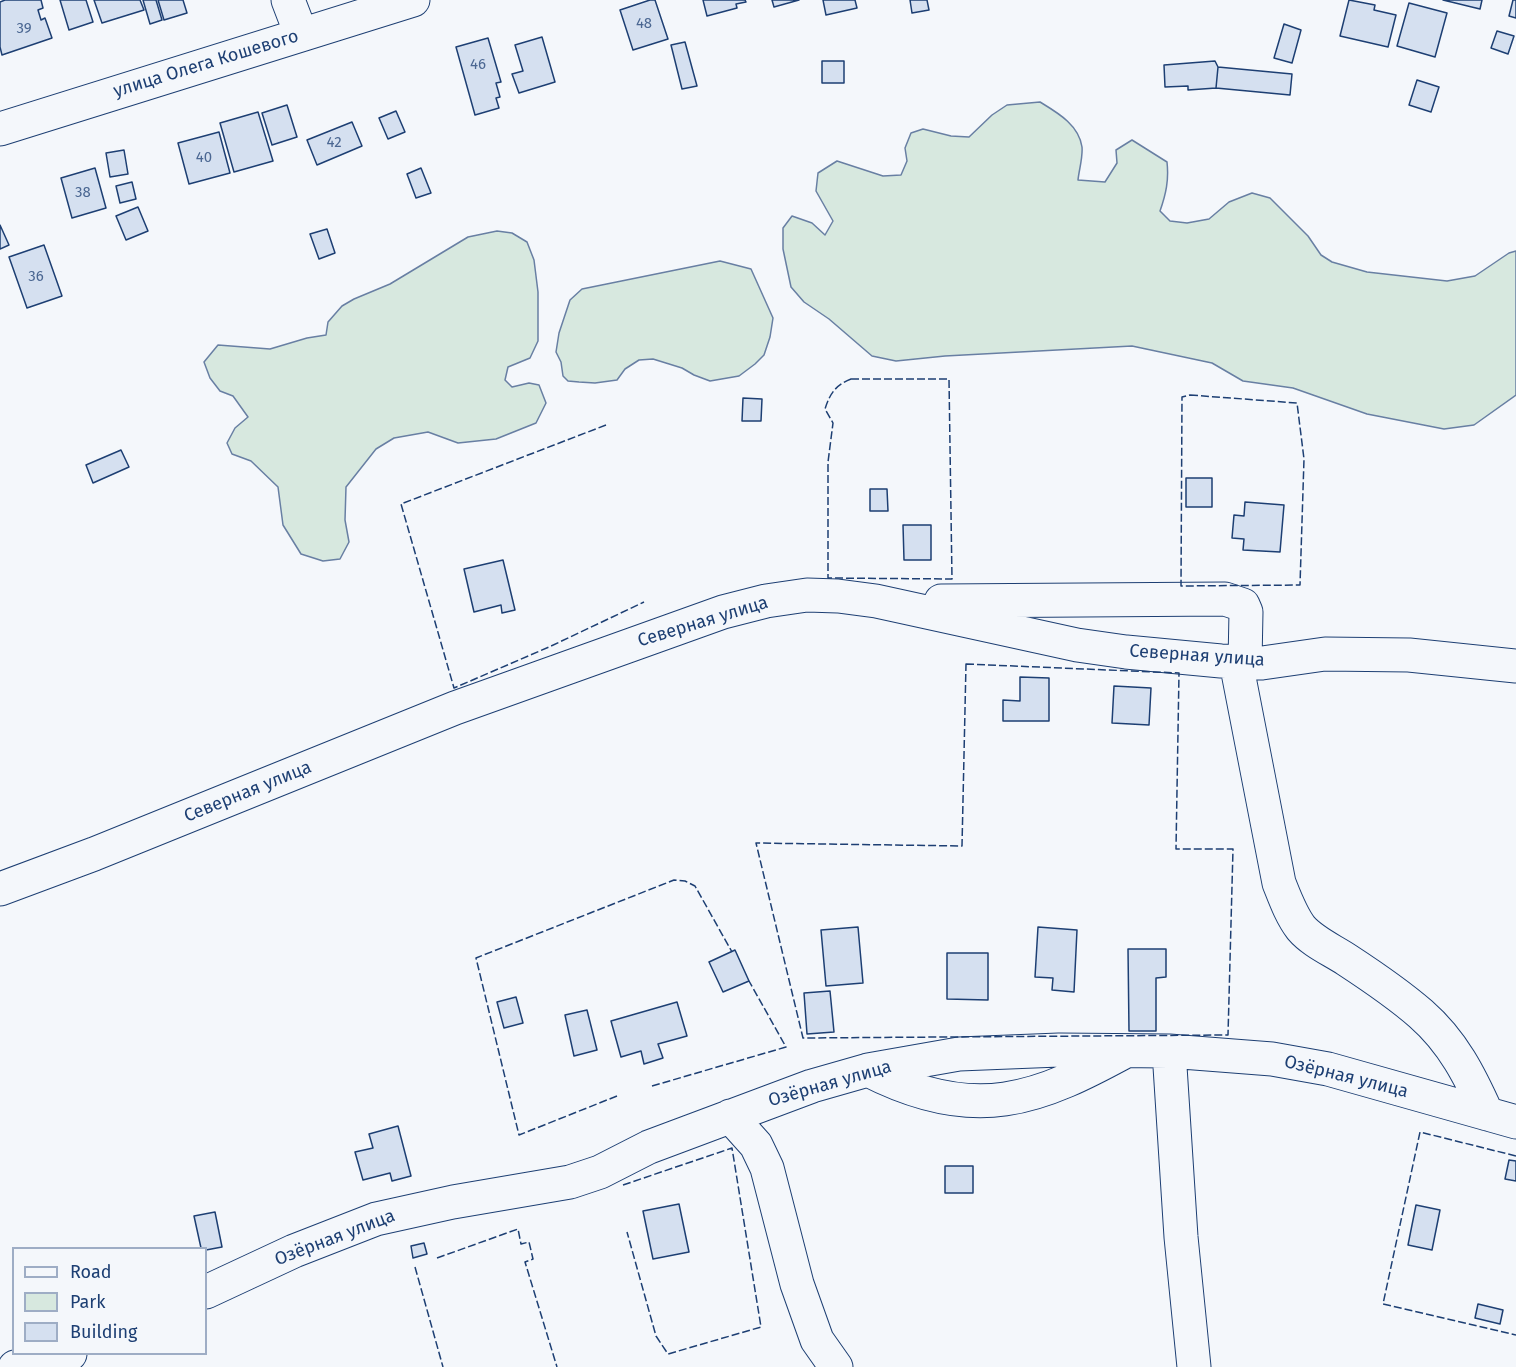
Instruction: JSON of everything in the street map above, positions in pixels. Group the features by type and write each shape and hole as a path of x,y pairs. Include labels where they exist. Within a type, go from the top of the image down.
{"street":[{"path":"288,0 301,34"},
{"name":"улица Олега Кошевого","path":"0,129 413,0"},
{"name":"Северная улица","path":"0,889 94,854 455,708 723,612 766,601 807,595 876,601 1077,645 1126,652 1241,662 1262,663 1325,654 1371,654 1409,655 1516,666"},
{"path":"876,601 1225,599 1243,605 1246,612 1241,662 1279,883 1290,909 1302,929 1395,993 1423,1016 1443,1036 1501,1118"},
{"name":"Озёрная улица","path":"207,1292 294,1251 376,1219 453,1202 570,1182 600,1172 649,1147 812,1086 868,1070 959,1054 1059,1050 1169,1051 1272,1059 1328,1069 1501,1118"},
{"path":"868,1070 919,1092 955,1098 1005,1100 1079,1076 1125,1051"},
{"path":"1169,1051 1180,1226 1194,1367"},
{"path":"730,1116 756,1145 767,1168 797,1284 817,1340 836,1367"},
{"path":"15,1367 65,1355"}],"green space":[{"path":"1040,102 1067,120 1077,132 1082,147 1078,180 1105,182 1117,163 1116,150 1132,140 1167,162 1168,175 1160,211 1170,221 1187,223 1209,219 1229,202 1252,193 1270,198 1308,236 1321,255 1332,262 1367,272 1447,281 1475,276 1509,253 1516,251 1516,395 1474,425 1444,429 1367,414 1293,388 1243,381 1212,363 1132,346 945,356 896,361 872,356 829,319 804,302 791,287 783,249 783,228 792,216 812,223 825,235 833,221 816,191 818,173 837,161 883,176 901,175 907,161 905,148 911,133 923,129 951,136 969,137 992,115 1007,105"},
{"path":"497,231 512,233 527,242 534,260 538,292 538,341 530,358 508,367 505,380 512,387 529,383 539,385 546,403 536,423 496,439 458,443 428,432 394,438 376,449 346,487 345,520 349,542 340,559 323,561 301,554 283,525 278,487 251,461 232,454 227,443 235,428 248,417 233,396 220,391 210,378 204,362 218,345 270,349 326,335 328,322 342,306 390,284 468,237"},
{"path":"720,261 751,269 773,318 764,355 739,376 710,381 682,368 653,359 639,360 625,369 617,380 595,383 579,382 568,381 563,376 561,362 556,352 559,333 570,300 582,289"}],"building":[{"path":"41,0 43,8 38,10 41,20 45,18 52,38 2,55 0,2"},
{"path":"60,0 86,0 93,22 69,30"},
{"path":"94,0 140,0 144,10 102,23"},
{"path":"143,0 156,0 162,20 150,24"},
{"path":"158,0 183,0 187,13 164,20"},
{"path":"655,0 668,39 633,50 620,10"},
{"path":"703,0 745,0 746,2 736,4 737,8 707,16"},
{"path":"772,0 799,0 774,7"},
{"path":"823,0 855,0 857,8 826,15"},
{"path":"910,0 927,0 929,10 912,13"},
{"path":"1349,0 1375,5 1374,10 1396,15 1388,47 1340,36"},
{"path":"1443,0 1482,0 1480,9"},
{"path":"1513,0 1516,0 1516,18 1509,16"},
{"path":"1409,3 1447,13 1435,57 1397,46"},
{"path":"1284,24 1301,30 1292,63 1274,58"},
{"path":"1497,31 1514,36 1508,54 1491,48"},
{"path":"542,37 555,82 519,93 512,74 523,71 515,45"},
{"path":"488,38 501,82 496,83 500,97 496,98 499,108 475,115 456,47"},
{"path":"685,42 697,86 682,89 671,45"},
{"path":"822,61 844,61 844,83 822,83"},
{"path":"1215,61 1218,67 1216,88 1188,90 1188,86 1165,87 1164,65"},
{"path":"1218,67 1292,74 1290,95 1216,88"},
{"path":"1417,80 1439,87 1431,112 1409,105"},
{"path":"287,105 297,137 272,145 262,113"},
{"path":"396,111 405,132 388,139 379,118"},
{"path":"258,112 273,161 234,172 220,123"},
{"path":"352,122 362,146 317,165 307,140"},
{"path":"219,132 230,173 189,184 178,143"},
{"path":"124,150 128,174 110,177 106,153"},
{"path":"95,168 106,208 72,218 61,178"},
{"path":"421,168 431,193 416,198 407,174"},
{"path":"132,182 136,199 120,203 116,186"},
{"path":"138,207 148,231 126,240 116,216"},
{"path":"0,225 9,245 0,249"},
{"path":"327,229 335,253 319,259 310,234"},
{"path":"44,245 62,296 27,308 9,257"},
{"path":"743,398 762,399 761,421 742,421"},
{"path":"121,450 129,467 93,483 86,465"},
{"path":"1186,478 1212,478 1212,507 1186,507"},
{"path":"870,489 887,489 888,511 870,511"},
{"path":"1245,502 1284,505 1280,552 1243,550 1244,539 1232,538 1234,515 1244,516"},
{"path":"903,525 931,525 931,560 904,560"},
{"path":"503,560 515,610 502,613 501,605 474,612 464,569"},
{"path":"1020,677 1049,678 1049,721 1003,721 1003,700 1020,701"},
{"path":"1114,686 1151,688 1149,725 1112,723"},
{"path":"858,927 863,983 826,986 821,930"},
{"path":"1038,927 1077,930 1074,992 1052,990 1053,978 1035,977"},
{"path":"1128,949 1166,949 1166,977 1156,978 1156,1031 1129,1031"},
{"path":"735,950 749,981 723,992 709,962"},
{"path":"947,953 988,953 988,1000 947,999"},
{"path":"830,991 834,1032 807,1034 804,993"},
{"path":"516,997 523,1023 504,1028 497,1002"},
{"path":"677,1002 687,1036 658,1044 663,1058 644,1064 641,1051 621,1057 611,1021"},
{"path":"587,1010 597,1050 574,1056 565,1015"},
{"path":"398,1126 411,1176 392,1181 390,1173 363,1180 355,1152 373,1148 369,1134"},
{"path":"1509,1160 1516,1161 1516,1181 1505,1179"},
{"path":"945,1166 973,1166 973,1193 945,1193"},
{"path":"679,1204 689,1252 653,1259 643,1211"},
{"path":"1416,1205 1440,1210 1432,1250 1408,1245"},
{"path":"215,1212 222,1247 207,1250 207,1247 201,1247 194,1216"},
{"path":"424,1243 427,1254 413,1258 411,1246"},
{"path":"1478,1304 1503,1310 1500,1324 1475,1318"}],"fence":[{"path":"851,379 949,379 952,579 828,578 828,462 833,423 825,409 834,390 851,379"},
{"path":"1190,395 1297,403 1304,459 1300,585 1181,586 1182,397 1190,395"},
{"path":"606,425 401,504 454,688 549,647 644,602"},
{"path":"966,664 1179,673 1176,849 1233,849 1228,1035 803,1038 756,843 962,846 966,664"},
{"path":"617,1096 519,1135 476,958 674,880 685,881 695,886 732,952"},
{"path":"652,1086 786,1047 749,981"},
{"path":"1516,1156 1420,1132 1383,1304 1516,1335"},
{"path":"623,1185 732,1148 761,1327 668,1354 656,1336 627,1232"},
{"path":"437,1258 518,1229 521,1244 529,1242 533,1259 525,1262 557,1367"},
{"path":"415,1267 443,1367"}]}
